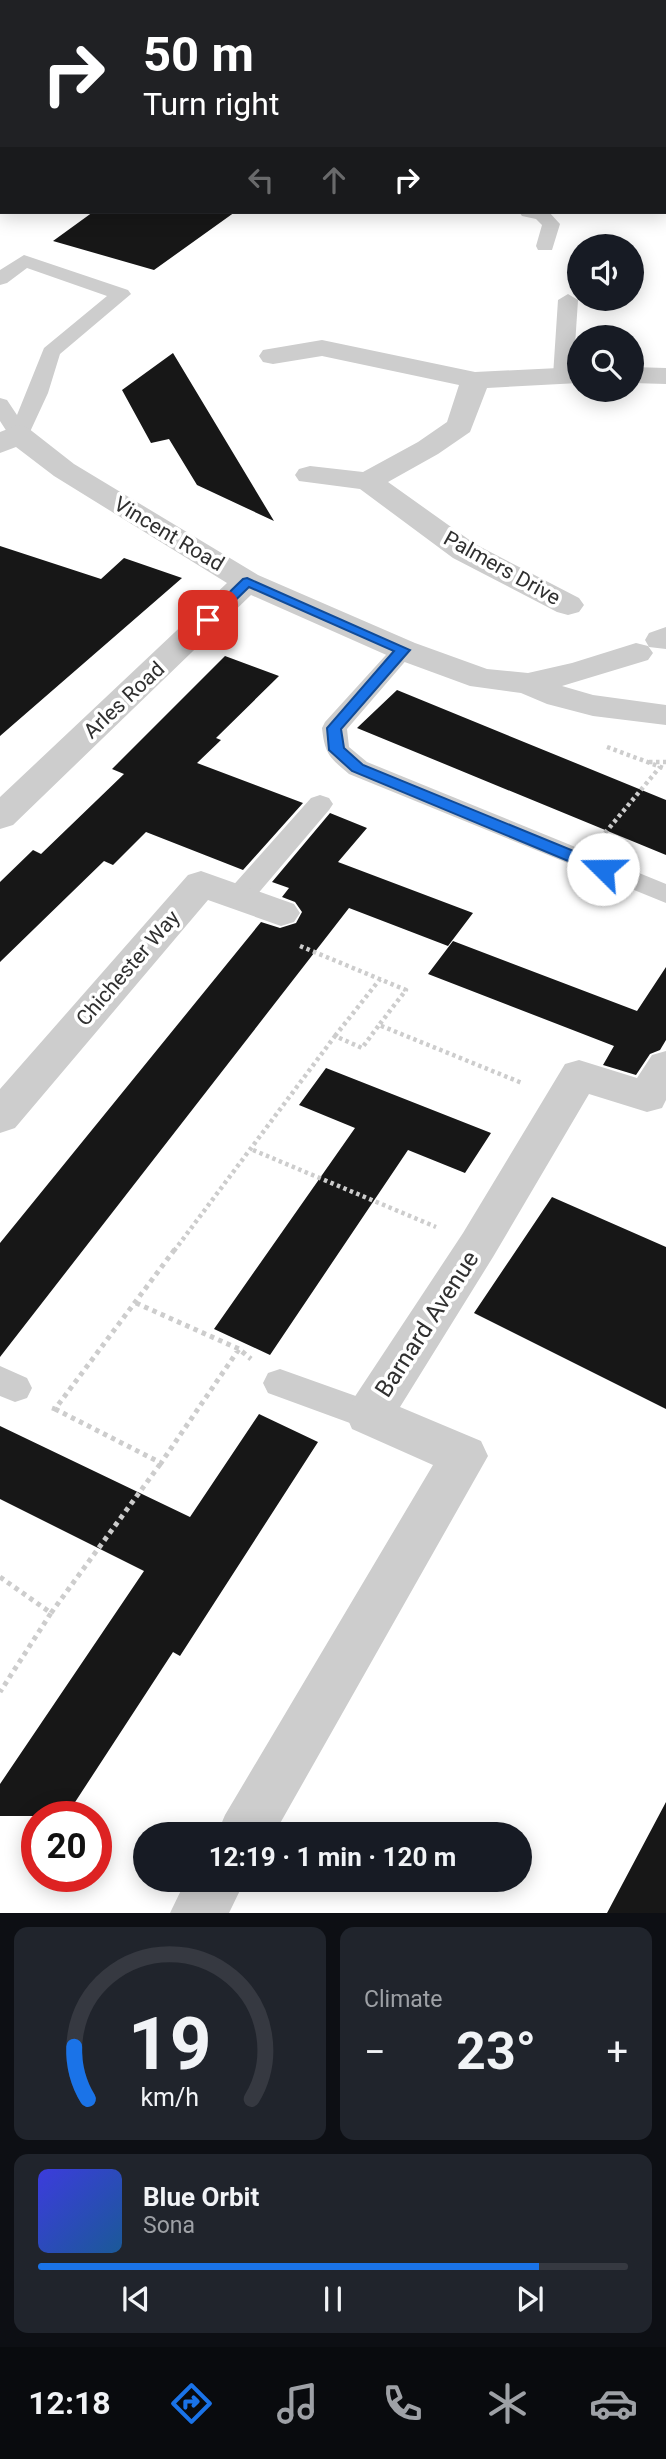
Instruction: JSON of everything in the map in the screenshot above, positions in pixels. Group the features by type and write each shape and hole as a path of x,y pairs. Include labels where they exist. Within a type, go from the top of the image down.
{"street":[{"path":"273,356 323,340 475,380 567,375"},
{"path":"644,375 666,376"},
{"path":"310,475 368,481 428,449 460,426 475,380"},
{"name":"Vincent Road","path":"6,436 247,582 403,650 482,679 528,682 580,672 657,642"},
{"name":"Palmers Drive","path":"368,481 464,551 568,605"},
{"name":"Arles Road","path":"0,817 247,582"},
{"name":"Vincent Road","path":"657,642 628,665 626,679 632,693 644,705 664,716"},
{"name":"Vincent Road","path":"528,682 544,692 598,706 664,716"},
{"name":"Chichester Way","path":"0,1117 201,884 281,913"},
{"name":"Barnard Avenue","path":"251,1822 464,1456 369,1415 478,1245 579,1075 647,1097 666,1066"},
{"path":"198,1913 210,1892"}],"lane":[{"path":"536,214 551,224 545,246"},
{"path":"0,279 24,261 121,294 51,352 38,393 6,436"},
{"path":"0,404 6,436"},
{"path":"403,650 334,728 337,750 358,768 666,894"},
{"path":"239,897 320,804"},
{"path":"279,1383 369,1415"}],"path":[{"path":"646,762 666,762"},
{"path":"582,861 660,767"},
{"path":"281,913 287,941 406,990 362,1048 335,1036"},
{"path":"55,1409 380,979"},
{"path":"379,1025 564,1100"},
{"path":"253,1150 478,1245"},
{"path":"136,1303 239,1349 279,1383"},
{"path":"0,1692 51,1613 162,1463 239,1349"},
{"path":"8,1384 162,1463"},
{"path":"0,1577 51,1613"}],"building":[{"path":"90,214 232,214 154,270 53,241"},
{"path":"173,353 274,521 197,485 169,439 151,443 122,390"},
{"path":"0,546 101,579 124,558 182,578 0,736"},
{"path":"225,656 279,676 216,738 221,740 197,763 303,803 243,870 146,832 113,865 104,861 0,962 0,882 33,850 41,854 124,774 112,769"},
{"path":"397,690 666,800 666,855 357,728"},
{"path":"330,813 367,828 338,862 473,913 448,946 349,908 0,1357 0,1243 261,922 280,928 296,923 302,912 295,902 282,897 289,888 272,882"},
{"path":"453,941 637,1011 666,967 666,1040 660,1050 650,1054 636,1075 603,1065 614,1046 428,974"},
{"path":"326,1068 491,1133 465,1173 408,1150 270,1355 214,1329 355,1128 299,1105"},
{"path":"552,1197 666,1247 666,1409 474,1313"},
{"path":"259,1414 318,1442 180,1656 173,1652 76,1801 21,1801 21,1816 0,1816 0,1784 144,1571 0,1499 0,1426 190,1517"},
{"path":"666,1802 666,1913 607,1913"}],"route":[{"path":"208,620 247,582 403,650 334,728 337,750 358,768 603,869"}]}
